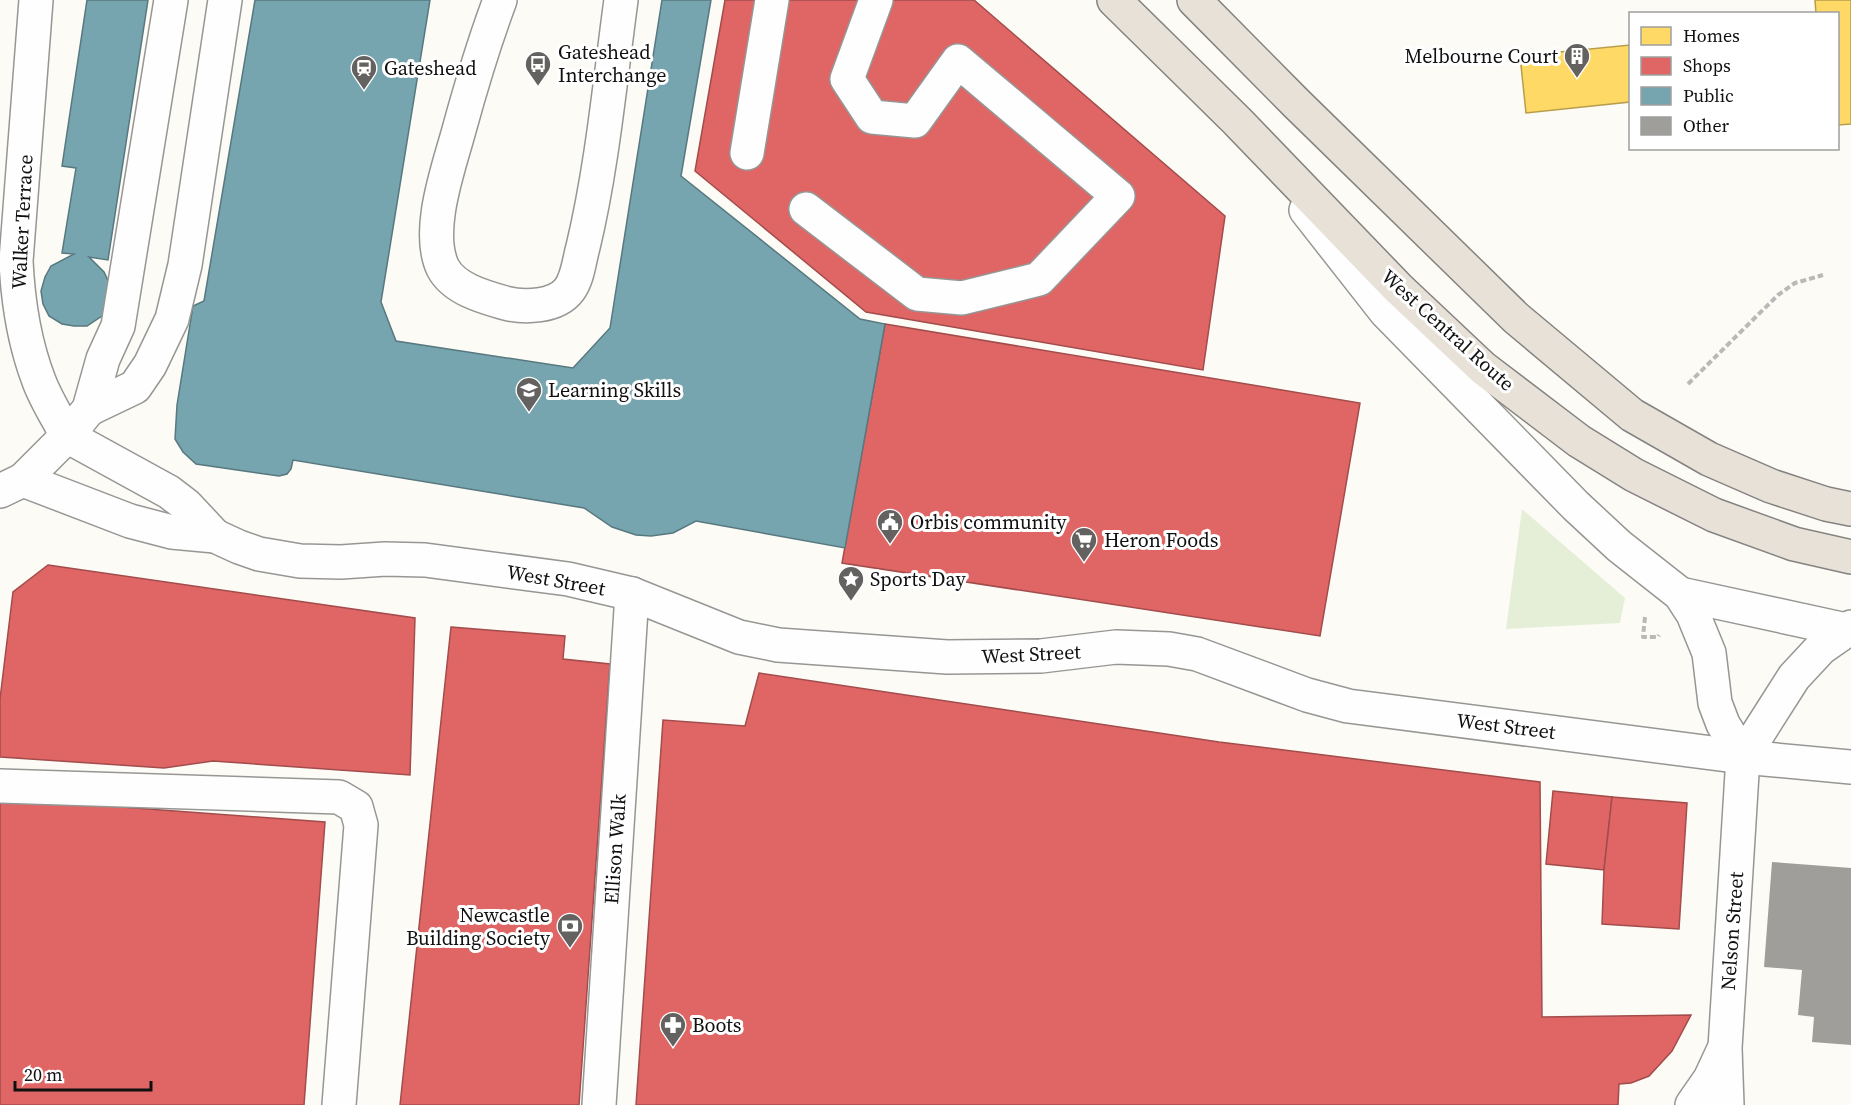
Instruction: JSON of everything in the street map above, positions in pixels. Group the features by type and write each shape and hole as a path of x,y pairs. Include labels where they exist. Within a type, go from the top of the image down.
{"highway":[{"name":"West Central Route","path":"1114,0 1237,121 1398,288 1483,368 1580,441 1634,475 1714,515 1794,544 1851,557"},
{"path":"1194,0 1516,318 1632,415 1709,459 1771,486 1826,504 1851,509"}],"street":[{"name":"Walker Terrace","path":"36,0 16,261 17,294 24,333 39,382 67,436"},
{"path":"12,485 67,436 89,409 102,359 120,319 171,0"},
{"path":"89,409 135,387 150,365 172,319 185,265 225,0"},
{"path":"500,0 480,51 440,199 437,226 439,248 443,267 452,278 467,289 486,298 509,304 531,305 559,298 568,291 575,278 592,204 621,0"},
{"path":"747,153 772,0"},
{"path":"806,209 917,294 962,298 1039,279 1118,196 958,62 915,121 872,117 847,79 876,0"},
{"path":"1237,121 1386,312 1576,506 1619,546 1680,594 1694,615 1705,642 1715,703 1723,724 1743,757 1794,677 1821,648 1848,629"},
{"name":"West Street","path":"67,436 169,492 186,505 214,536"},
{"name":"West Street","path":"12,485 130,521 172,532 214,536 239,548 259,554 300,561 425,560 568,579 632,594 739,636 778,645 947,657 1041,656 1116,647 1169,649 1197,654 1347,706 1743,757 1851,767"},
{"name":"Ellison Walk","path":"599,1105 632,594"},
{"path":"1680,594 1848,629"},
{"name":"Nelson Street","path":"1726,1105 1725,1048 1743,757"},
{"path":"0,786 339,797 357,807 361,825 339,1105"},
{"path":"1692,1105 1710,1079 1725,1048"}],"path":[{"path":"1688,384 1778,295 1795,283 1823,275"}],"green space":[{"path":"1522,509 1625,598 1620,623 1506,629"}],"building: Homes":[{"path":"1815,0 1851,0 1851,124 1839,125 1839,12 1816,12"},
{"name":"Melbourne Court","path":"1629,45 1629,102 1526,113 1520,56"}],"building: Shops":[{"path":"725,0 974,0 1225,216 1203,370 866,312 695,171"},
{"path":"885,324 1360,403 1320,636 842,563"},
{"path":"48,565 415,618 410,775 213,761 164,768 0,757 0,699 13,592"},
{"path":"451,627 565,636 563,659 610,664 579,1105 400,1105"},
{"path":"759,673 1219,742 1540,782 1542,1017 1691,1015 1672,1051 1649,1076 1631,1083 1619,1084 1618,1105 636,1105 663,720 745,726"},
{"path":"1553,791 1612,797 1604,870 1546,864"},
{"path":"1612,797 1687,803 1679,929 1602,924 1604,870"},
{"path":"0,798 325,822 304,1105 0,1105"}],"building: Public":[{"path":"87,0 148,0 108,260 89,257 104,272 112,289 109,303 102,316 87,326 74,326 62,324 49,316 43,304 41,291 51,266 74,254 62,253 76,168 62,166"},
{"path":"255,0 430,0 381,302 396,341 573,368 610,328 662,0 711,0 681,176 860,319 885,324 845,548 696,521 673,533 651,536 636,535 612,527 584,508 293,460 287,474 279,476 196,464 183,452 175,439 177,405 193,306 204,301"}],"building: Other":[{"path":"1772,862 1851,868 1851,1045 1812,1042 1814,1017 1798,1015 1802,970 1764,967"}],"place":[{"name":"Melbourne Court","path":"1577,79"},
{"name":"Gateshead Interchange","path":"538,87"},
{"name":"Gateshead","path":"364,91"},
{"name":"Learning Skills","path":"529,413"},
{"name":"Orbis community","path":"890,545"},
{"name":"Heron Foods","path":"1084,563"},
{"name":"Sports Day","path":"851,602"},
{"name":"Newcastle Building Society","path":"570,949"},
{"name":"Boots","path":"673,1048"}]}
